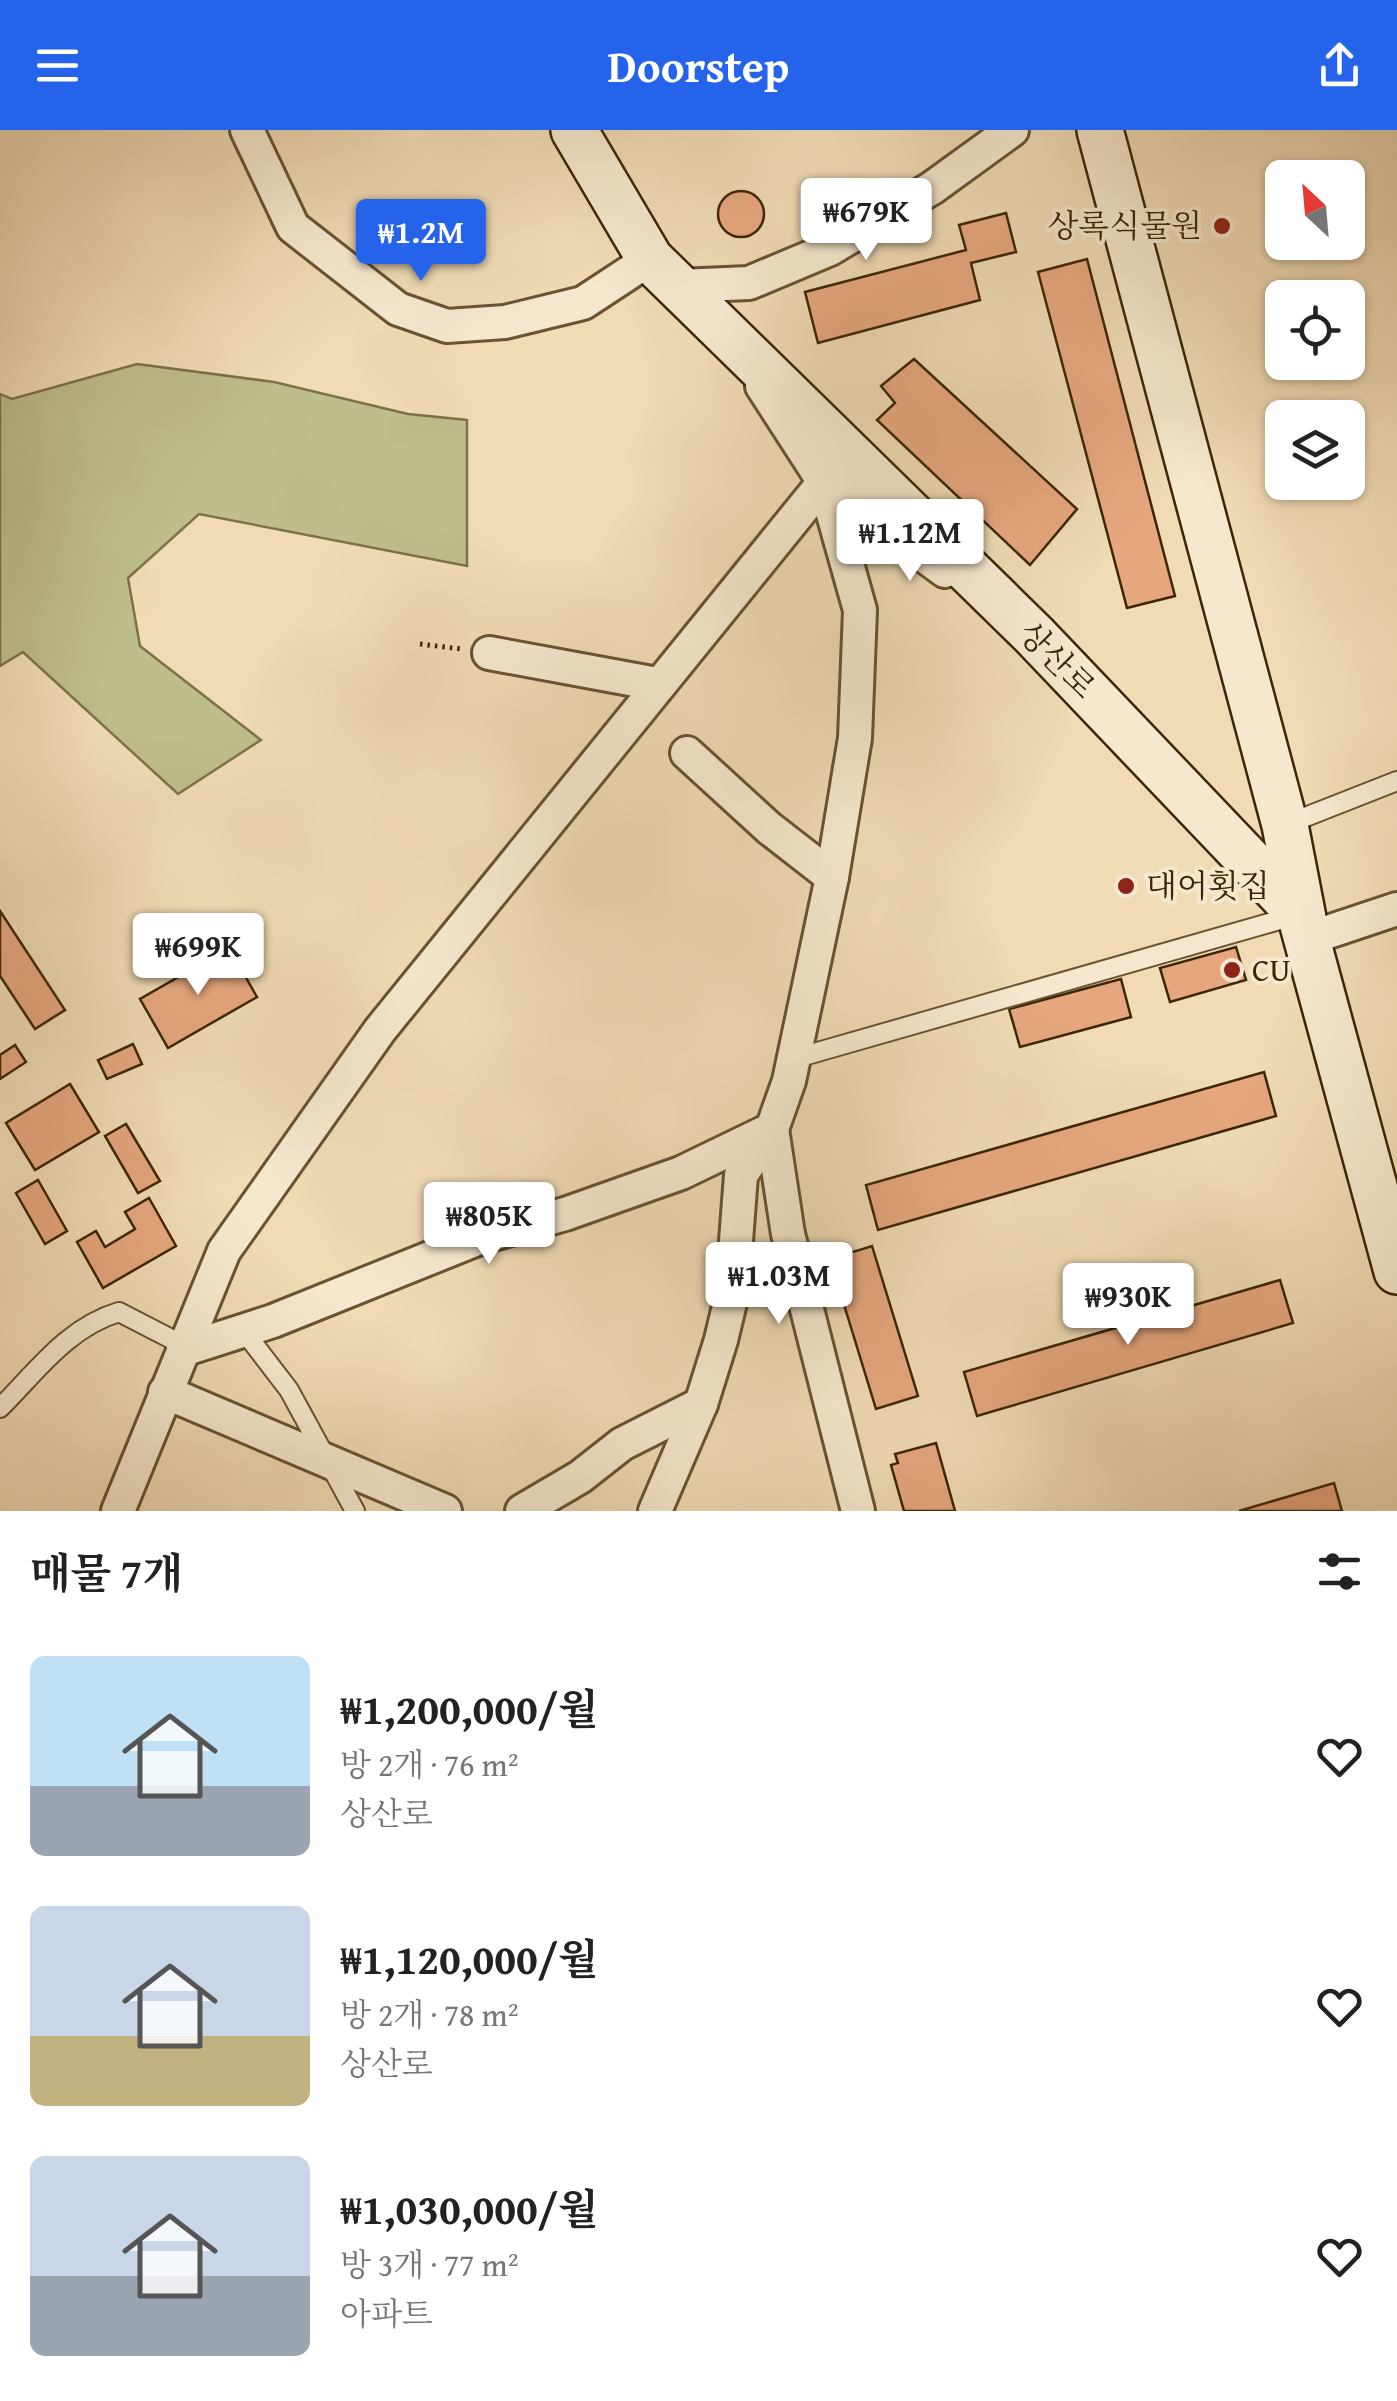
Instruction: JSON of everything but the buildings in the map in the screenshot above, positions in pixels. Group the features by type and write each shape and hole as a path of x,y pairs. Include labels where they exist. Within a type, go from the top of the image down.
{"street":[{"path":"247,130 293,228 398,309 448,326 505,322 583,303 665,272 748,283 830,248 932,188 1012,130"},
{"name":"상산로","path":"574,130 665,272 740,352 1034,636 1304,927 1393,1241"},
{"path":"1100,130 1285,825 1304,927 1397,909"},
{"path":"655,1511 701,1404 732,1294 742,1175 772,1129 793,1059 832,877 855,738 860,610 824,482 740,352"},
{"path":"824,482 1034,636"},
{"path":"121,1509 224,1251 380,1030 824,482"},
{"path":"489,653 657,684"},
{"path":"687,753 769,828 832,877"},
{"path":"184,1348 243,1330 482,1236 565,1214 681,1172 772,1129"},
{"path":"772,1129 788,1234 858,1511"},
{"path":"165,1392 445,1511"},
{"path":"522,1511 580,1477 622,1444 701,1404"}],"lane":[{"path":"1285,825 1397,781"},
{"path":"793,1059 1304,927"},
{"path":"0,1408 76,1331 98,1318 119,1312 184,1348"},
{"path":"243,1330 289,1390 355,1511"}],"path":[{"path":"420,644 489,653"}],"green space":[{"path":"137,364 274,382 408,414 467,420 467,566 199,514 128,578 140,646 261,740 178,794 23,652 0,666 0,394 12,399"}],"place":[{"name":"상록식물원","path":"1222,226"},
{"name":"대어횟집","path":"1126,886"},
{"name":"CU","path":"1232,970"}]}
